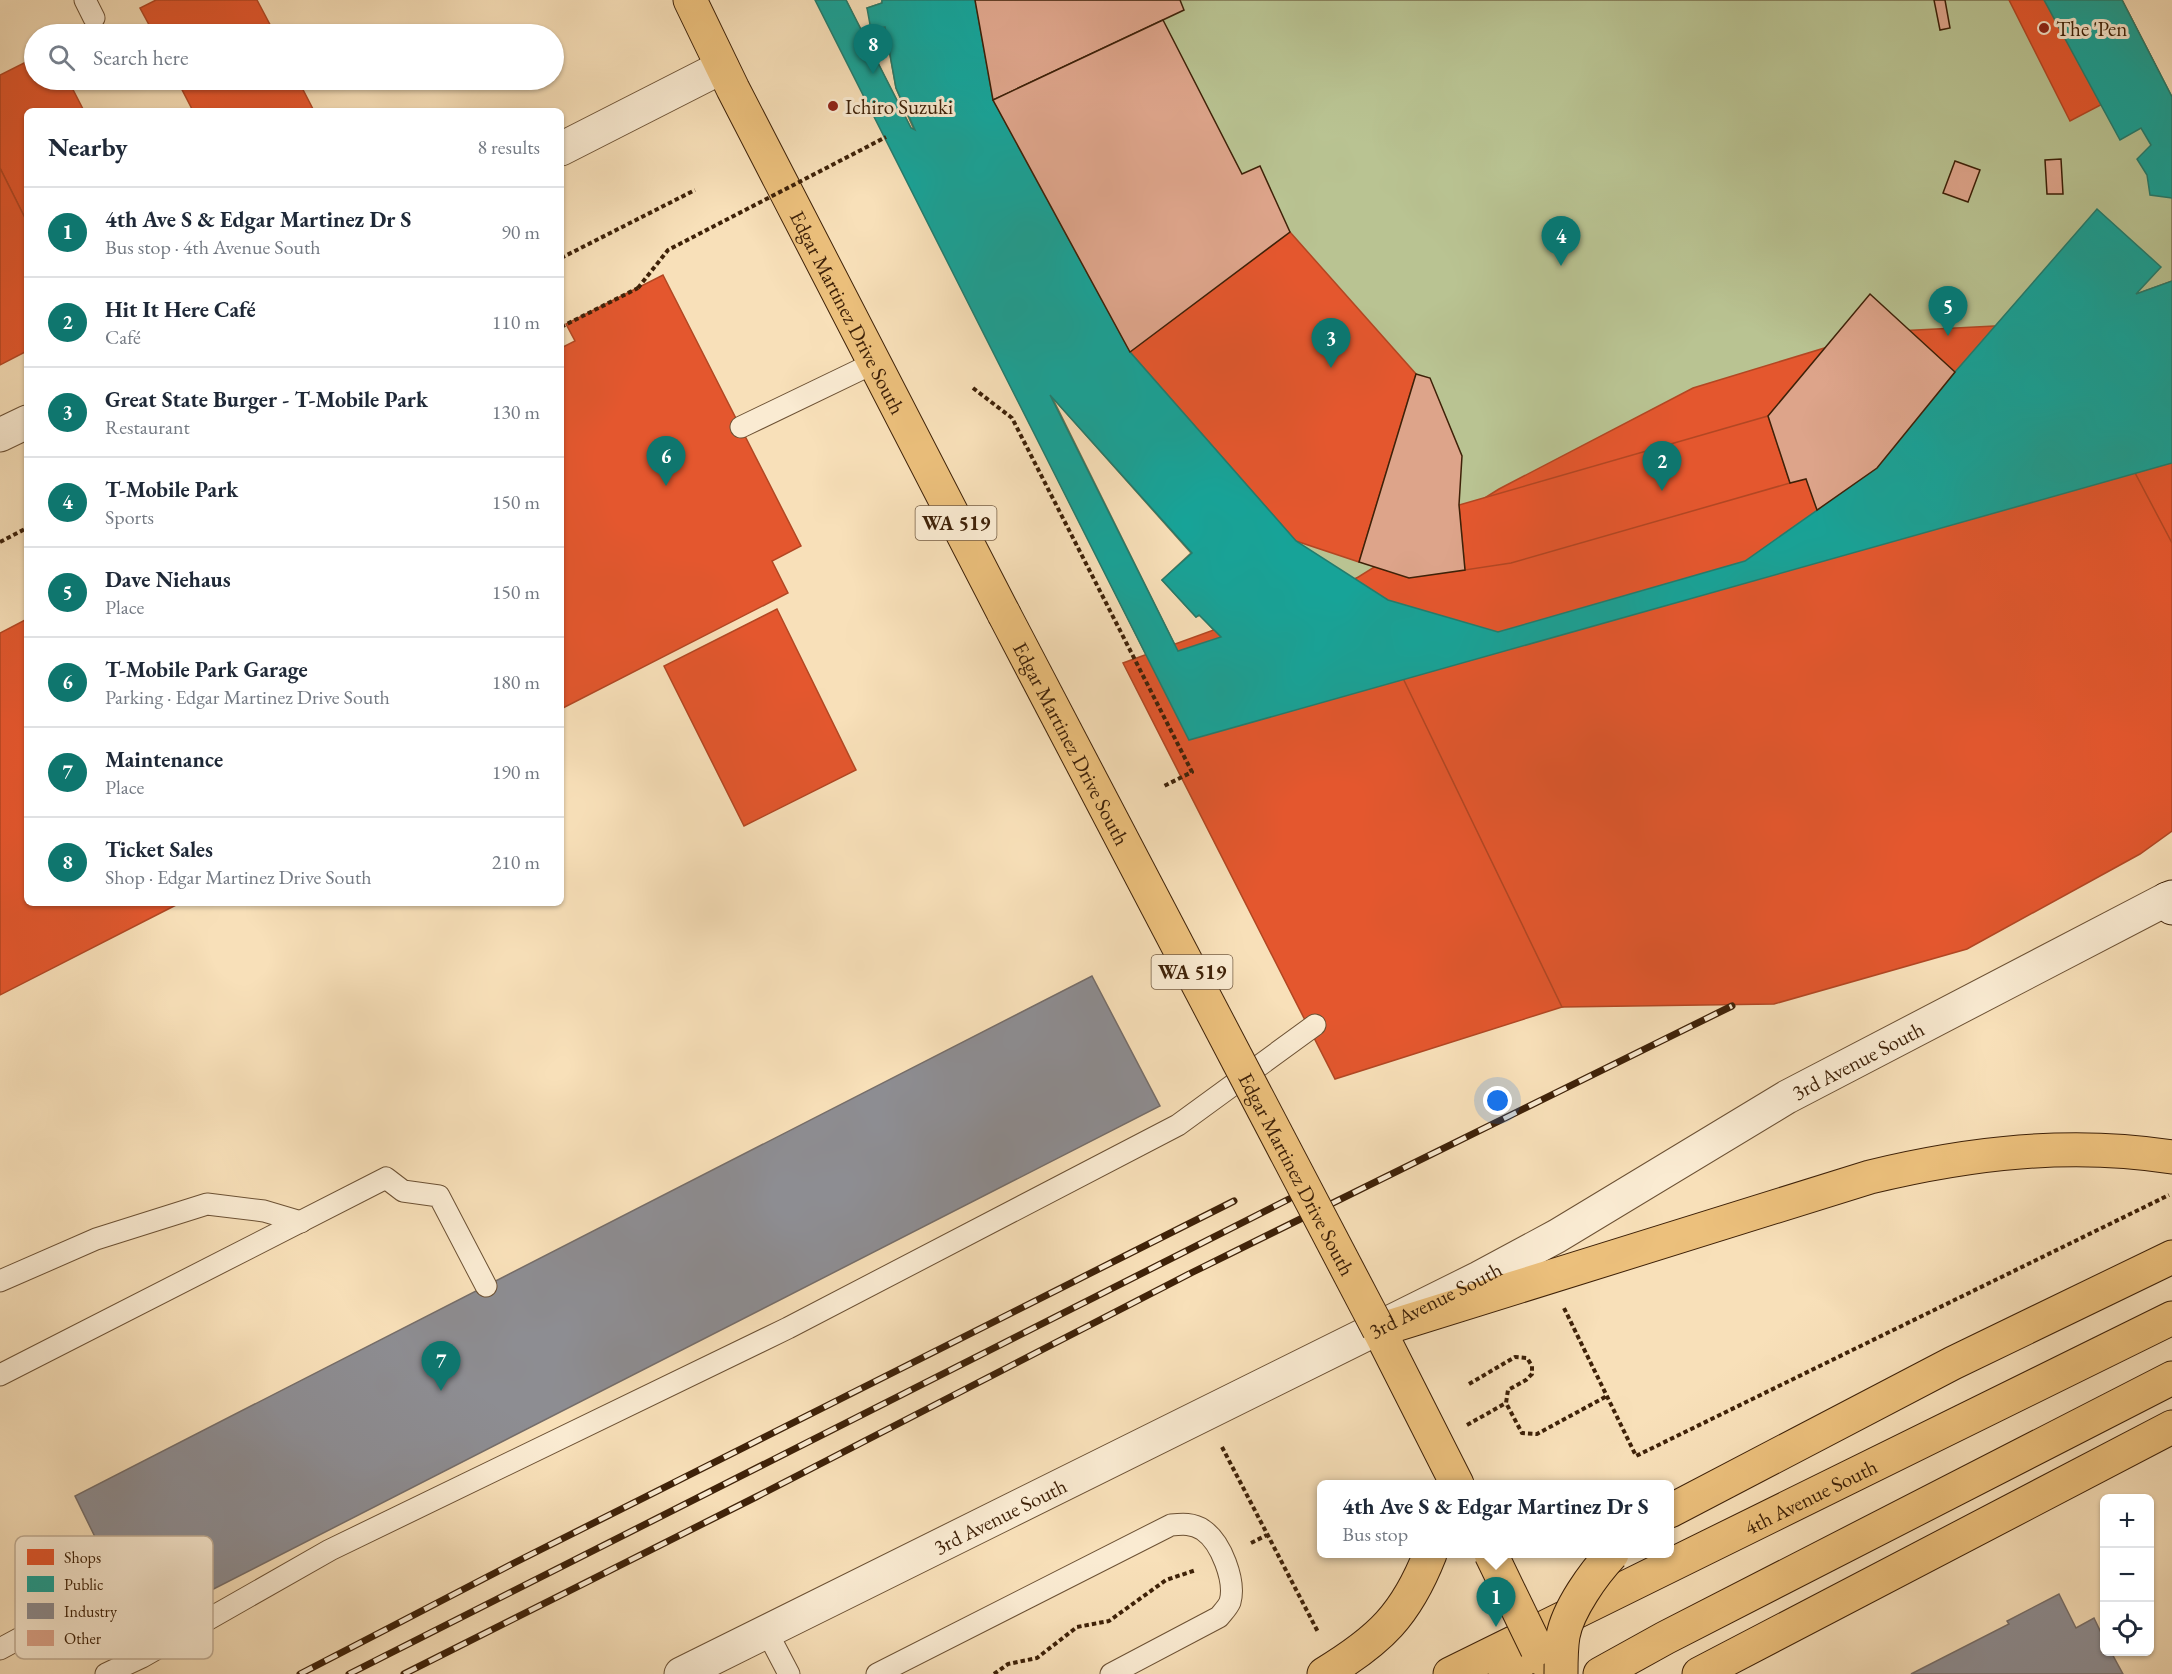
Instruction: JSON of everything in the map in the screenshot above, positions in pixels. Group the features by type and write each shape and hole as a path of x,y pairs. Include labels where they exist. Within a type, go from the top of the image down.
{"main road":[{"name":"Edgar Martinez Drive South","path":"690,0 722,67 909,431 1413,1396 1448,1439 1456,1480"},
{"path":"1379,1330 1870,1178 1925,1164 1981,1155 2038,1150 2095,1150 2172,1157"},
{"path":"1674,1509 1953,1363 2172,1257"},
{"name":"4th Avenue South","path":"1450,1674 2172,1318"},
{"path":"1600,1674 1665,1638 2172,1378"},
{"path":"1413,1396 1432,1458 1436,1480"},
{"path":"1699,1674 2172,1427"},
{"path":"1448,1439 1470,1480"},
{"path":"1324,1674 1355,1655 1381,1635 1407,1602 1428,1558"},
{"path":"1493,1558 1543,1661 1505,1674"},
{"path":"1561,1674 1563,1633 1574,1608 1609,1558"}],"street":[{"path":"564,147 722,67"},
{"path":"0,435 24,423"},
{"name":"3rd Avenue South","path":"681,1674 1479,1278 1557,1236 1787,1097 2170,901"}],"lane":[{"path":"741,427 874,363"},
{"path":"213,1617 330,1550 788,1328 1178,1125 1315,1024"},
{"path":"0,1375 386,1178 403,1191 439,1196 486,1286"},
{"path":"0,1281 96,1239 207,1204 264,1211 301,1222"},
{"path":"877,1674 1171,1525 1186,1523 1204,1530 1231,1574 1232,1590 1229,1604 1219,1617 1111,1674"},
{"path":"767,1632 789,1674"},
{"path":"0,1649 15,1641"},
{"path":"106,1674 138,1659"}],"path":[{"path":"564,325 638,288 668,250 886,137"},
{"path":"564,256 695,190"},
{"path":"973,388 1012,418 1192,772 1162,788"},
{"path":"0,542 24,530"},
{"path":"1561,1303 1636,1456 2172,1193"},
{"path":"1469,1384 1515,1357 1527,1358 1532,1366 1532,1374 1508,1390 1506,1403 1522,1433 1537,1434 1606,1396"},
{"path":"1448,1439 1506,1403"},
{"path":"1222,1447 1318,1632"},
{"path":"1249,1545 1267,1534"},
{"path":"994,1674 1008,1664 1038,1658 1077,1627 1109,1621 1166,1580 1205,1567"}],"green space":[{"path":"846,0 914,130 896,88 885,27 867,8 882,3 882,0 2122,0 2172,97 2172,463 1189,740 886,137","holes":["1052,397 1191,553 1162,580 1196,617 1200,615 1220,637 1178,651"]}],"building: Shops":[{"path":"156,0 257,0 270,24 149,24 140,8"},
{"path":"2009,0 2122,0 2160,74 2070,121"},
{"path":"24,63 24,90 73,90 82,108 24,108 24,216 0,168 0,75"},
{"path":"182,90 303,90 312,108 191,108"},
{"path":"0,168 24,216 24,353 0,365"},
{"path":"1290,232 1416,374 1359,562 1296,541 1130,352"},
{"path":"663,275 801,546 772,561 788,593 564,707 564,346 575,341 566,324"},
{"path":"2172,281 2172,790 1562,1007 1335,1079 1123,663"},
{"path":"2056,323 2172,543 2172,831 2140,854 1967,949 1774,1004 1562,1007 1355,579 1499,489 1693,388 1877,332"},
{"path":"1768,416 1790,483 1511,563 1465,570 1459,505"},
{"path":"777,609 856,770 744,826 664,666"},
{"path":"24,621 24,906 174,906 0,995 0,633"}],"building: Public":[{"path":"815,0 846,0 911,128 915,130 896,88 885,27 871,30 867,8 882,3 882,0 975,0 993,100 1130,352 1296,541 1388,600 1498,632 1745,561 1877,468 1955,372 2097,209 2161,267 2136,294 2172,281 2172,463 1189,740","holes":["1050,395 1192,553 1162,580 1196,617 1199,615 1221,637 1178,651"]},
{"path":"2044,0 2122,0 2172,97 2172,198 2150,195 2147,175 2137,159 2151,145 2141,128 2120,140"}],"building: Industry":[{"path":"1092,976 1160,1106 213,1589 213,1536 95,1536 75,1496"},
{"path":"2059,1594 2076,1628 2094,1618 2100,1631 2100,1656 2113,1656 2123,1674 1911,1674 2009,1624 2007,1621"}],"building: Other":[{"path":"975,0 1180,0 1184,10 993,100"},
{"path":"1934,0 1945,0 1950,28 1940,30"},
{"path":"1163,20 1242,174 1260,166 1290,232 1130,352 993,100"},
{"path":"2061,159 2063,194 2047,194 2045,160"},
{"path":"1955,161 1980,170 1968,202 1943,193"},
{"path":"1870,294 1955,372 1877,468 1817,510 1806,479 1790,483 1768,416"},
{"path":"1416,374 1430,378 1462,456 1459,505 1465,570 1409,578 1359,562"}],"railway":[{"path":"404,1674 756,1497 1193,1272 1732,1006"},
{"path":"349,1674 1289,1199"},
{"path":"300,1674 516,1562 1234,1201"}],"place":[{"name":"The 'Pen","path":"2044,28"},
{"name":"Ticket Sales","path":"873,74"},
{"name":"Ichiro Suzuki","path":"833,106"},
{"name":"T-Mobile Park","path":"1561,266"},
{"name":"Dave Niehaus","path":"1948,336"},
{"name":"Great State Burger - T-Mobile Park","path":"1331,368"},
{"name":"T-Mobile Park Garage","path":"666,486"},
{"name":"Hit It Here Café","path":"1662,491"},
{"name":"Maintenance","path":"441,1391"},
{"name":"4th Ave S & Edgar Martinez Dr S","path":"1496,1627"}]}
